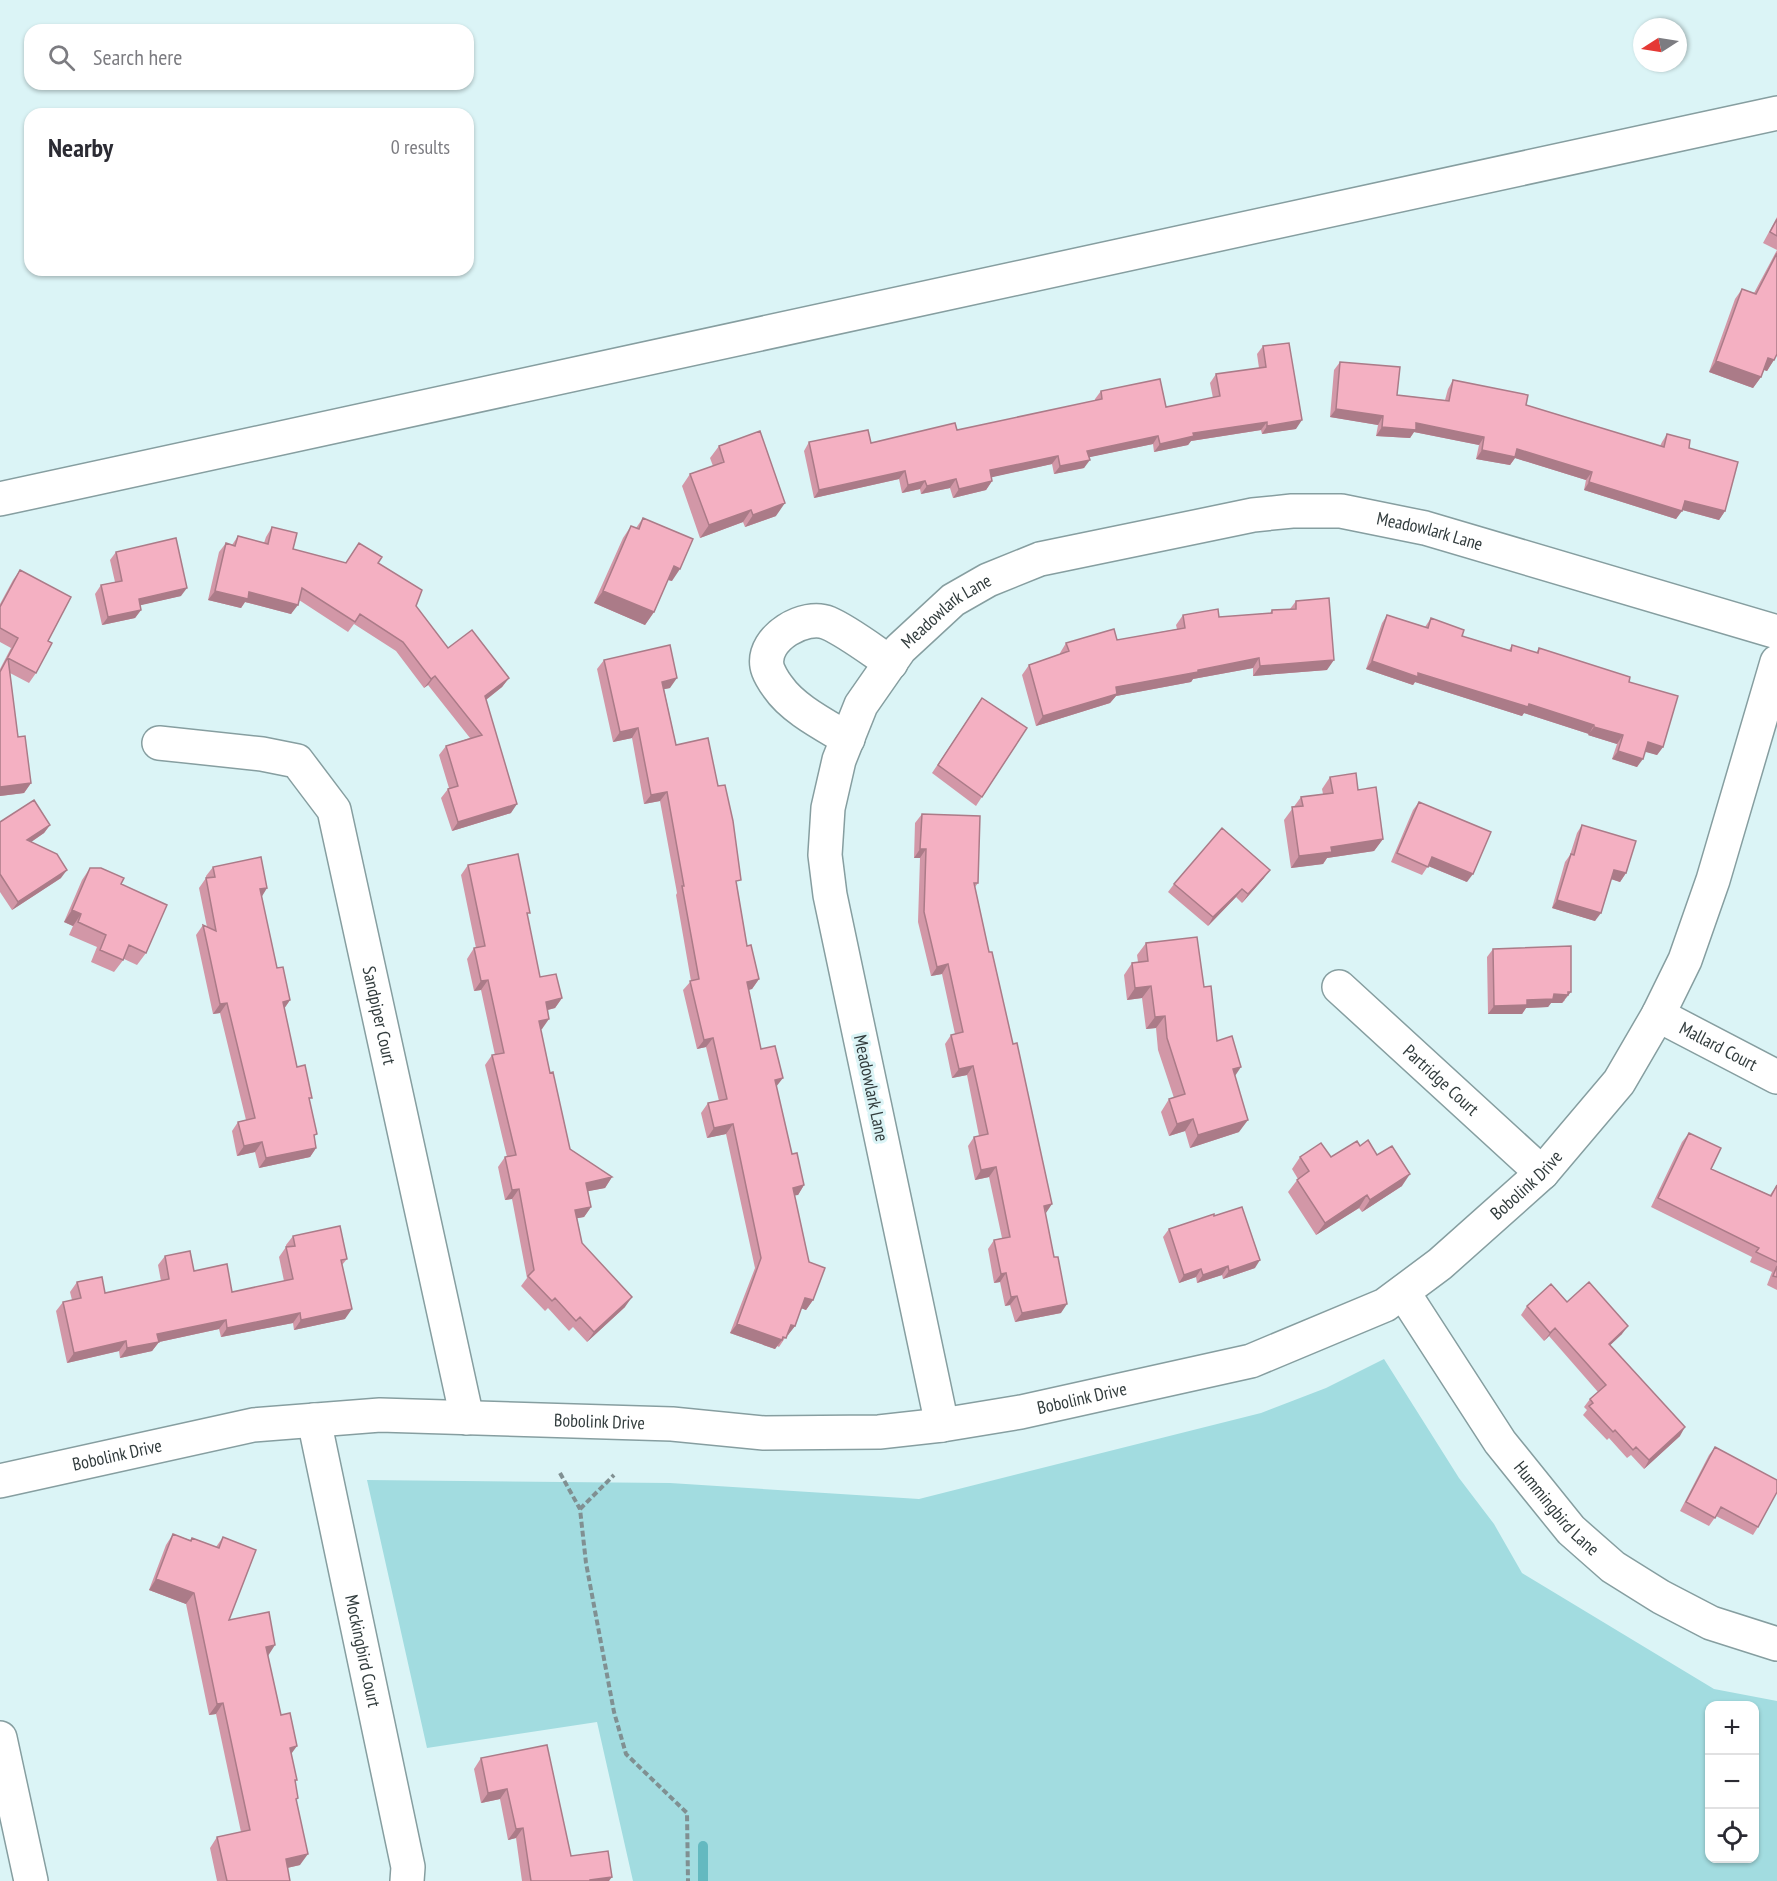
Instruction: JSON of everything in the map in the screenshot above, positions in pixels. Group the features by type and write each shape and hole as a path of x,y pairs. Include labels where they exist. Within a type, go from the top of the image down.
{"street":[{"path":"0,499 1777,113"},
{"name":"Meadowlark Lane","path":"942,1425 830,895 825,855 828,808 839,760 861,705 900,649 953,600 988,580 1040,559 1253,515 1292,511 1341,511 1425,528 1777,632"},
{"path":"848,739 804,711 778,687 767,666 770,646 786,629 812,620 827,622 891,663"},
{"name":"Bobolink Drive","path":"0,1481 253,1425 380,1415 672,1424 764,1433 879,1432 942,1425 1021,1412 1251,1361 1385,1305 1440,1264 1542,1173 1619,1082 1658,1015 1684,960 1713,880 1777,662"},
{"name":"Sandpiper Court","path":"159,743 297,760 334,810 467,1418"},
{"name":"Partridge Court","path":"1340,987 1542,1173"},
{"name":"Mallard Court","path":"1658,1015 1777,1077"},
{"name":"Hummingbird Lane","path":"1403,1292 1500,1442 1570,1530 1613,1567 1661,1597 1711,1623 1777,1644"},
{"name":"Mockingbird Court","path":"314,1420 408,1867 407,1881"},
{"path":"0,1738 31,1881"}],"path":[{"path":"560,1473 580,1509 586,1563 614,1712 626,1754 687,1813 688,1881"},
{"path":"580,1509 614,1475"}],"shaded area":[{"path":"1384,1359 1459,1478 1494,1524 1522,1573 1714,1689 1777,1701 1777,1881 633,1881 597,1722 427,1748 367,1480 670,1483 919,1499 1261,1413 1326,1388"}],"building":[{"path":"1777,219 1777,236 1770,232"},
{"path":"1777,253 1777,354 1774,360 1768,358 1761,377 1716,361 1742,289 1756,294"},
{"path":"1289,343 1302,420 1267,426 1267,422 1193,433 1194,436 1160,444 1158,436 1087,451 1090,460 1060,466 1058,456 990,470 992,481 959,489 956,479 927,486 925,481 908,485 905,471 819,490 809,442 868,430 871,443 955,423 957,430 1102,399 1101,391 1160,379 1166,407 1220,396 1216,374 1266,367 1263,346"},
{"path":"1340,362 1400,367 1397,395 1449,401 1453,380 1528,395 1526,405 1664,447 1667,434 1690,440 1689,448 1738,462 1725,511 1685,501 1682,511 1589,482 1592,472 1517,449 1515,457 1482,450 1484,437 1416,423 1416,430 1382,427 1383,416 1336,409"},
{"path":"760,431 785,503 753,515 751,510 709,525 690,474 724,462 719,446"},
{"path":"643,518 693,539 680,569 674,566 654,612 603,591 631,526 639,529"},
{"path":"272,527 297,533 293,549 346,563 359,543 382,557 378,563 422,590 416,606 448,648 472,630 509,678 485,696 517,804 458,822 448,789 458,786 446,746 482,735 435,676 431,679 403,642 360,614 355,622 302,588 298,605 249,592 248,599 215,591 226,543 235,546 238,536 268,544"},
{"path":"176,538 187,588 139,599 141,610 108,617 101,585 122,581 116,552"},
{"path":"20,570 71,597 48,641 52,643 36,673 8,658 18,737 25,736 31,783 0,787 0,672 18,638 0,628 0,607"},
{"path":"1329,598 1334,660 1260,666 1259,658 1116,687 1117,694 1043,716 1029,665 1069,651 1066,643 1114,629 1117,640 1185,628 1183,615 1218,609 1219,617 1272,613 1272,610 1296,609 1296,601"},
{"path":"1387,615 1428,628 1431,618 1464,630 1462,636 1511,651 1512,645 1538,653 1539,648 1630,677 1629,682 1678,696 1663,747 1648,742 1643,759 1618,751 1623,735 1529,704 1528,707 1418,673 1418,677 1372,661"},
{"path":"670,645 677,678 662,682 676,745 708,738 718,786 725,785 733,821 741,880 736,881 747,946 751,945 759,979 747,982 761,1049 775,1046 783,1078 775,1080 792,1154 797,1153 804,1185 793,1188 809,1262 825,1268 813,1300 805,1298 795,1326 791,1325 786,1338 783,1337 782,1340 737,1324 761,1258 733,1124 714,1128 708,1103 727,1099 713,1038 704,1040 690,981 699,979 667,792 651,795 638,728 620,732 604,660"},
{"path":"982,698 1027,728 982,797 938,765"},
{"path":"1356,773 1358,790 1376,787 1383,839 1331,847 1332,852 1299,856 1292,807 1303,806 1301,797 1333,793 1330,777"},
{"path":"34,800 50,825 27,840 57,854 67,870 18,902 0,874 0,822"},
{"path":"1419,802 1491,832 1473,874 1432,857 1428,867 1397,853"},
{"path":"922,814 980,816 978,883 974,883 1013,1044 1017,1043 1052,1204 1044,1206 1054,1257 1058,1257 1067,1304 1022,1313 1017,1296 1011,1297 1006,1273 1001,1274 994,1240 1010,1237 996,1167 981,1170 974,1137 988,1134 973,1066 959,1069 951,1035 963,1032 948,964 937,967 924,912 926,849 920,849"},
{"path":"1582,825 1636,841 1626,873 1614,870 1601,913 1557,900 1571,854 1574,855"},
{"path":"1222,828 1270,870 1248,894 1242,889 1213,917 1174,884"},
{"path":"518,854 540,977 556,974 562,998 546,1002 549,1019 539,1021 570,1149 612,1177 586,1183 591,1207 575,1210 582,1243 632,1297 594,1332 580,1317 576,1321 555,1298 552,1301 528,1276 534,1270 519,1189 512,1190 505,1157 516,1155 492,1055 504,1053 488,980 481,981 474,948 485,946 468,865"},
{"path":"261,857 267,888 260,889 277,968 283,967 290,1000 283,1002 297,1067 305,1065 317,1134 314,1135 316,1148 266,1158 262,1142 244,1146 238,1122 255,1118 227,1003 220,1004 203,925 216,931 206,878 215,877 213,867"},
{"path":"90,868 101,868 124,878 121,884 167,905 146,953 129,945 123,960 100,950 106,935 78,922 81,914 72,910"},
{"path":"1197,937 1204,987 1211,986 1217,1041 1232,1036 1241,1067 1233,1069 1248,1120 1198,1135 1193,1119 1177,1124 1169,1099 1185,1094 1167,1038 1165,1016 1155,1017 1151,986 1135,988 1132,963 1148,961 1146,943"},
{"path":"1571,946 1571,992 1568,992 1568,995 1554,994 1553,999 1527,1000 1527,1005 1494,1006 1493,949"},
{"path":"1689,1133 1721,1148 1711,1169 1771,1196 1777,1185 1777,1262 1756,1252 1759,1248 1658,1198"},
{"path":"1368,1140 1377,1155 1392,1146 1410,1174 1370,1200 1367,1195 1325,1223 1297,1180 1309,1171 1300,1157 1321,1143 1331,1157 1357,1141 1360,1146"},
{"path":"1242,1207 1260,1260 1229,1271 1228,1266 1203,1275 1201,1269 1184,1275 1169,1229"},
{"path":"340,1226 347,1259 341,1260 352,1309 301,1320 300,1313 227,1328 226,1320 157,1334 159,1342 127,1348 126,1341 74,1353 63,1302 81,1298 77,1282 102,1277 105,1293 169,1279 165,1256 190,1251 194,1271 227,1264 232,1292 293,1279 286,1247 295,1246 293,1236"},
{"path":"1589,1282 1628,1326 1609,1344 1685,1427 1649,1460 1636,1447 1633,1450 1615,1430 1613,1432 1589,1406 1593,1403 1590,1399 1606,1385 1555,1328 1550,1333 1527,1306 1551,1284 1567,1302"},
{"path":"1715,1447 1777,1480 1777,1492 1758,1527 1721,1507 1715,1518 1686,1502"},
{"path":"173,1534 219,1548 223,1537 256,1550 229,1620 269,1612 275,1645 266,1647 281,1715 290,1713 297,1746 290,1748 297,1780 295,1780 298,1798 296,1799 308,1854 286,1859 290,1881 227,1881 217,1837 250,1830 223,1703 217,1704 194,1593 156,1579"},
{"path":"547,1745 571,1856 608,1851 612,1877 590,1881 531,1881 523,1828 516,1829 507,1789 488,1793 481,1758"}],"waterway":[{"path":"703,1846 703,1881"}]}
